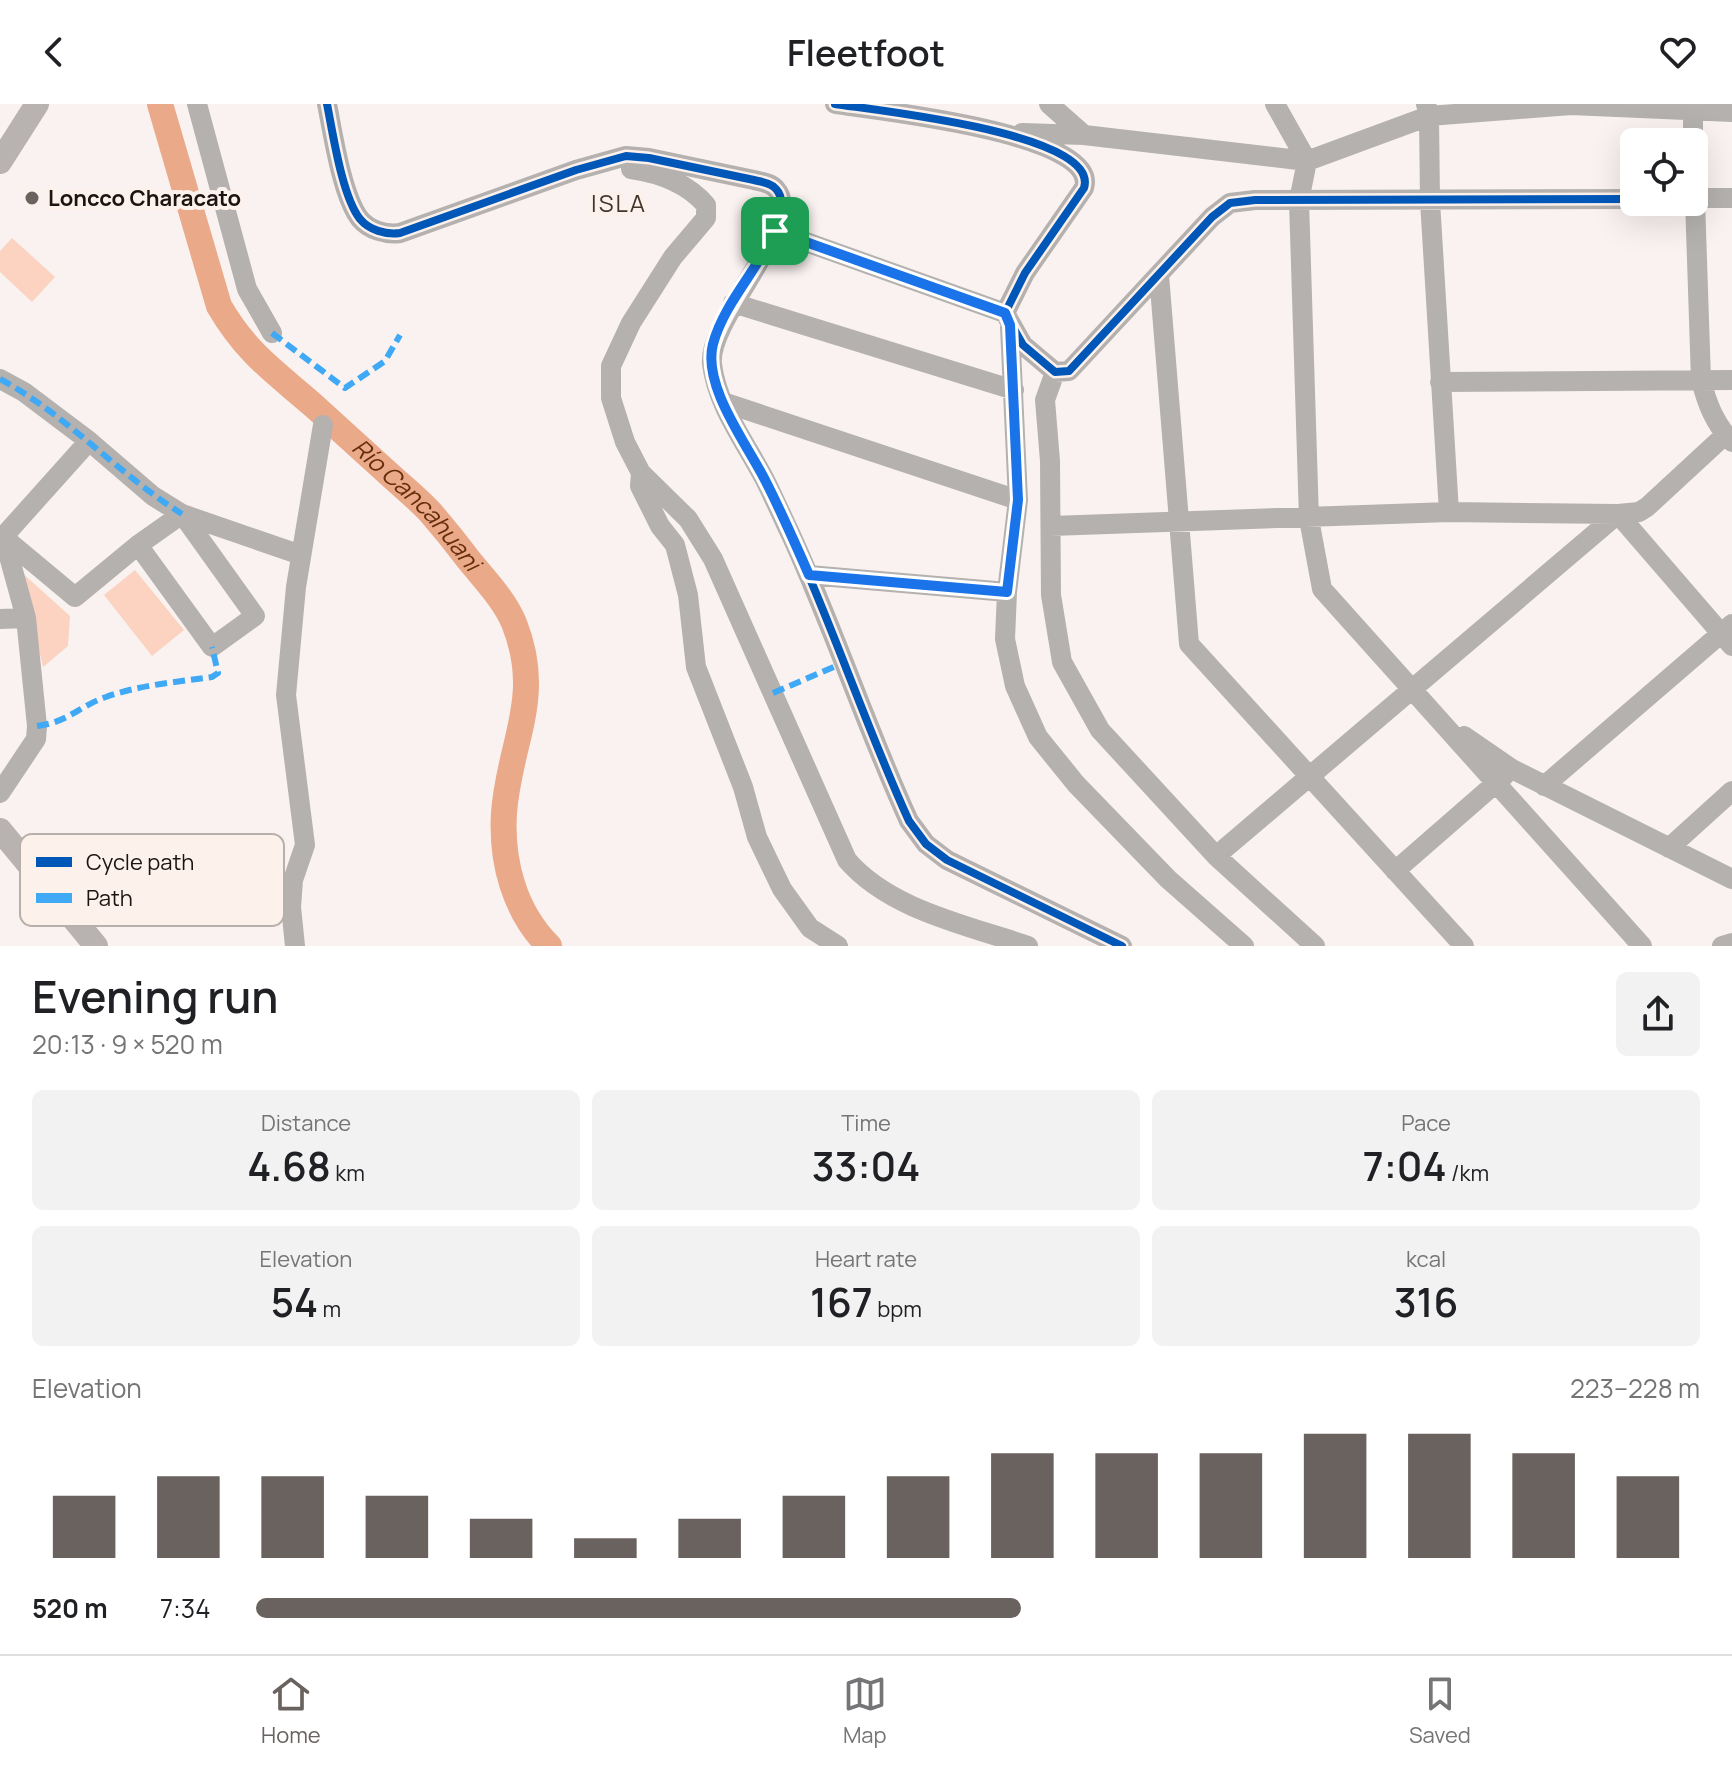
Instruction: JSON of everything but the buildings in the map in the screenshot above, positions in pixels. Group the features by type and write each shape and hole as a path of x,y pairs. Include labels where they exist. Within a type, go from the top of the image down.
{"main road":[{"path":"0,162 37,104"},
{"path":"0,830 20,854"},
{"path":"79,926 96,946"}],"street":[{"path":"197,104 247,289 272,333"},
{"path":"327,104 338,159 356,212 368,226 387,233 400,233 599,164 635,156 766,183 778,190 782,203 775,231 733,303 716,337 712,356 723,402 766,482 809,575 909,821 926,844 947,860 1122,946"},
{"path":"835,104 870,107 1003,132 1084,135 1307,161 1428,110 1571,104 1692,107 1732,112"},
{"path":"1049,104 1084,135"},
{"path":"1275,104 1307,161 1299,201 1309,519 1322,589 1642,946"},
{"path":"1692,107 1693,128"},
{"path":"1428,110 1430,201 1449,512"},
{"path":"1003,132 1069,159 1082,168 1086,178 1084,188 1014,292 1007,319 1014,390 1018,500 1005,639 1015,686 1038,737 1076,784 1168,879 1244,946"},
{"path":"599,164 653,172 695,192 706,205 706,218 673,257 631,323 611,366 611,398 625,442 641,473 688,519 713,559 847,860 863,878 888,894 1028,946"},
{"path":"1708,198 1732,198"},
{"path":"775,231 1007,319 1023,345 1055,372 1069,371 1212,217 1230,203 1255,200 1620,199"},
{"path":"1051,526 1449,512 1639,512 1729,439 1706,401 1701,380 1695,216"},
{"path":"1159,275 1189,644 1464,946"},
{"path":"733,303 1014,390"},
{"path":"1055,372 1045,400 1051,595 1062,662 1100,730 1216,856 1315,946"},
{"path":"0,379 24,392 89,441 153,496 182,514 301,555"},
{"path":"1440,382 1732,380"},
{"path":"723,402 1018,500"},
{"path":"295,946 291,907 293,880 305,845 286,695 301,555 323,425"},
{"path":"2,534 89,441"},
{"path":"641,473 640,486 660,526 675,545 688,595 696,667 743,787 757,837 789,899 810,928 838,946"},
{"path":"2,534 75,597 138,545 182,514"},
{"path":"138,545 212,647 255,616 182,514"},
{"path":"1216,856 1618,514"},
{"path":"1544,786 1728,634 1618,514"},
{"path":"0,793 36,739 37,726 26,618 2,534"},
{"path":"809,575 1007,592"},
{"path":"0,619 26,618"},
{"path":"1436,717 1512,769 1732,879"},
{"path":"1395,871 1512,769"},
{"path":"1669,848 1732,791"},
{"path":"1722,946 1732,943"}],"shaded area":[{"path":"12,238 55,277 32,302 0,272 0,251"},
{"path":"135,570 184,630 152,656 104,595"},
{"path":"21,572 70,616 68,646 43,667"}],"waterway":[{"name":"Río Cancahuani","path":"160,104 219,306 229,323 262,361 430,512 493,590 514,623 526,674 522,720 507,788 505,849 519,901 549,946"}],"marked path":[{"path":"272,333 345,388 385,361 400,335"},
{"path":"0,379 48,410 182,514"},
{"path":"37,726 57,721 119,693 212,677 218,673 212,647"},
{"path":"773,693 843,663"}],"cycle path":[{"path":"327,104 348,196 360,219 373,229 384,232 400,233 576,170 626,156 754,180 776,189 782,204 778,224 724,322 712,364 715,380 733,424 765,480 807,570 909,821 926,844 947,860 1122,946"},
{"path":"835,104 935,119 1022,139 1057,153 1080,169 1084,188 1025,273 1005,313 1023,345 1055,372 1069,371 1212,217 1230,203 1255,200 1620,199"}],"place":[{"name":"Loncco Characato","path":"32,198"}],"district":[{"name":"ISLA","path":"619,204"}],"route":[{"path":"775,231 1005,313 1010,325 1018,500 1007,592 809,575 766,482 723,402 713,368 713,347 721,324 775,231"}]}
